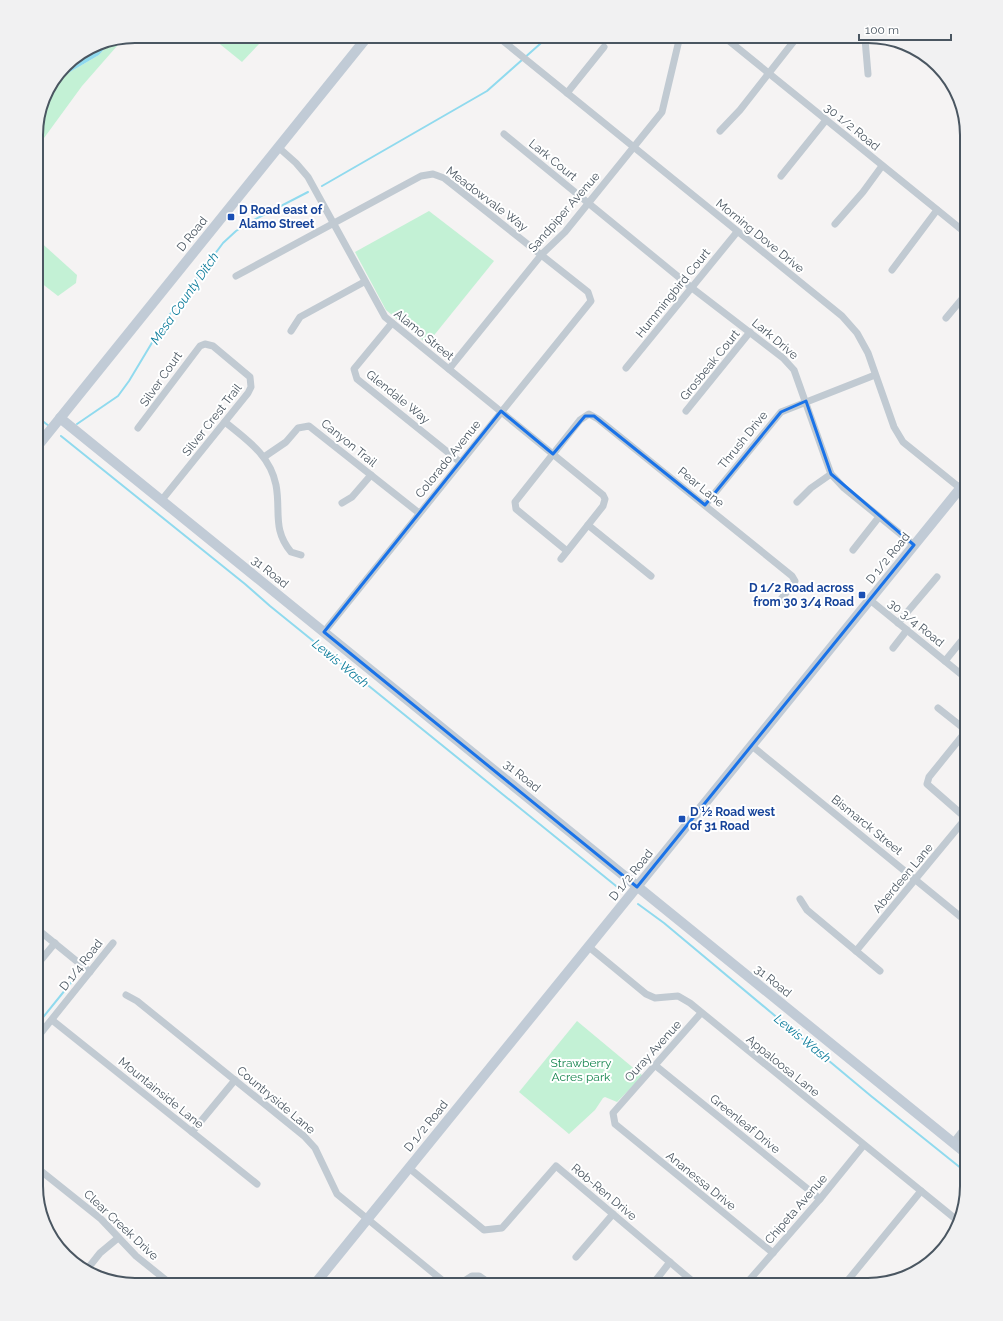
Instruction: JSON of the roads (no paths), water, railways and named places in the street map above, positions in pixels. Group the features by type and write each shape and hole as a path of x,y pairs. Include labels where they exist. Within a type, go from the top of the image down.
{"street":[{"name":"D Road","path":"43,439 362,43"},
{"name":"Morning Dove Drive","path":"505,43 842,316 857,333 868,353 894,427 903,442 960,488"},
{"name":"Sandpiper Avenue","path":"449,369 542,254 565,232 662,112 678,43"},
{"name":"30 1/2 Road","path":"731,43 960,228"},
{"path":"720,131 769,74 793,43"},
{"path":"865,43 868,74"},
{"path":"567,93 604,47"},
{"path":"781,176 826,120"},
{"name":"Lark Court","path":"504,134 588,202"},
{"name":"Alamo Street","path":"278,147 302,169 382,313 392,323 601,493 605,499 603,506 588,525"},
{"path":"835,224 863,192 882,166"},
{"name":"Meadowvale Way","path":"236,276 421,176 433,174 444,178 542,254 588,292 592,301"},
{"name":"Lark Drive","path":"588,202 692,288 783,358 794,370 831,474 844,488 914,545"},
{"path":"892,270 937,210"},
{"name":"Hummingbird Court","path":"626,368 737,232"},
{"path":"291,331 300,317 364,282"},
{"name":"Colorado Avenue","path":"324,632 501,411 592,301"},
{"path":"946,318 960,301"},
{"name":"Glendale Way","path":"392,323 354,369 357,380 460,462"},
{"name":"Grosbeak Court","path":"686,411 750,332"},
{"name":"Silver Crest Trail","path":"161,501 248,393 251,387 251,381 248,375 213,346 202,345"},
{"name":"Silver Court","path":"138,428 157,406 195,349 202,345"},
{"name":"Thrush Drive","path":"705,505 781,412 875,375"},
{"name":"Pear Lane","path":"553,454 580,420 589,414 598,419 792,576 795,581 778,603"},
{"name":"31 Road","path":"60,418 960,1148"},
{"path":"225,422 253,445 264,457 272,470 276,485 277,517 280,534 291,552 301,555"},
{"name":"Canyon Trail","path":"264,457 286,442 298,428 309,426 419,513"},
{"path":"553,454 514,504 516,509 568,551"},
{"path":"797,502 811,488 831,474"},
{"path":"342,503 352,497 371,475"},
{"name":"D 1/2 Road","path":"320,1278 960,488"},
{"path":"853,550 879,517"},
{"path":"561,559 588,525 651,576"},
{"path":"898,623 937,577"},
{"name":"30 3/4 Road","path":"870,600 960,673"},
{"path":"892,648 907,630"},
{"path":"945,661 960,643"},
{"path":"938,708 960,725"},
{"path":"960,739 929,777 927,784 960,812"},
{"name":"Bismarck Street","path":"752,746 960,916"},
{"name":"Aberdeen Lane","path":"856,951 960,826"},
{"path":"800,899 807,910 880,971"},
{"path":"43,934 90,972"},
{"path":"43,957 54,943"},
{"name":"D 1/4 Road","path":"43,1031 113,943"},
{"name":"Appaloosa Lane","path":"589,947 646,994 655,998 678,996 690,1003 863,1146 954,1218"},
{"name":"Countryside Lane","path":"126,995 137,1001 310,1142 338,1194 367,1220 439,1278"},
{"name":"Ouray Avenue","path":"615,1124 613,1113 656,1066 701,1013"},
{"name":"Mountainside Lane","path":"52,1020 257,1184"},
{"name":"Greenleaf Drive","path":"656,1066 820,1199"},
{"path":"192,1132 235,1080"},
{"name":"Ananessa Drive","path":"615,1124 773,1253"},
{"path":"953,1143 960,1134"},
{"name":"Chipeta Avenue","path":"751,1278 820,1199 863,1146"},
{"name":"Rob-Ren Drive","path":"409,1168 484,1230 502,1228 556,1166 689,1278"},
{"name":"Clear Creek Drive","path":"43,1173 101,1219 136,1256 162,1278"},
{"path":"850,1278 920,1191"},
{"path":"576,1257 613,1214"},
{"path":"90,1266 100,1253 118,1238"},
{"path":"657,1278 670,1262"},
{"path":"469,1278 472,1276 480,1276 483,1278"}],"water":[{"path":"105,48 99,55 65,75 84,58"}],"waterway":[{"name":"Mesa County Ditch","path":"322,186 487,91 541,43"},
{"name":"Mesa County Ditch","path":"77,424 118,396 129,381 165,321 223,243 236,231 252,221 308,192"},
{"name":"Lewis Wash","path":"43,421 49,426"},
{"name":"Lewis Wash","path":"61,436 621,890"},
{"name":"Lewis Wash","path":"638,904 664,923 871,1096 960,1167"},
{"path":"43,1017 74,979"}],"place":[{"name":"D Road east of Alamo Street","path":"231,217"},
{"name":"D 1/2 Road across from 30 3/4 Road","path":"862,595"},
{"name":"D ½ Road west of 31 Road","path":"682,819"}],"park label":[{"name":"Strawberry Acres park","path":"581,1070"}]}
